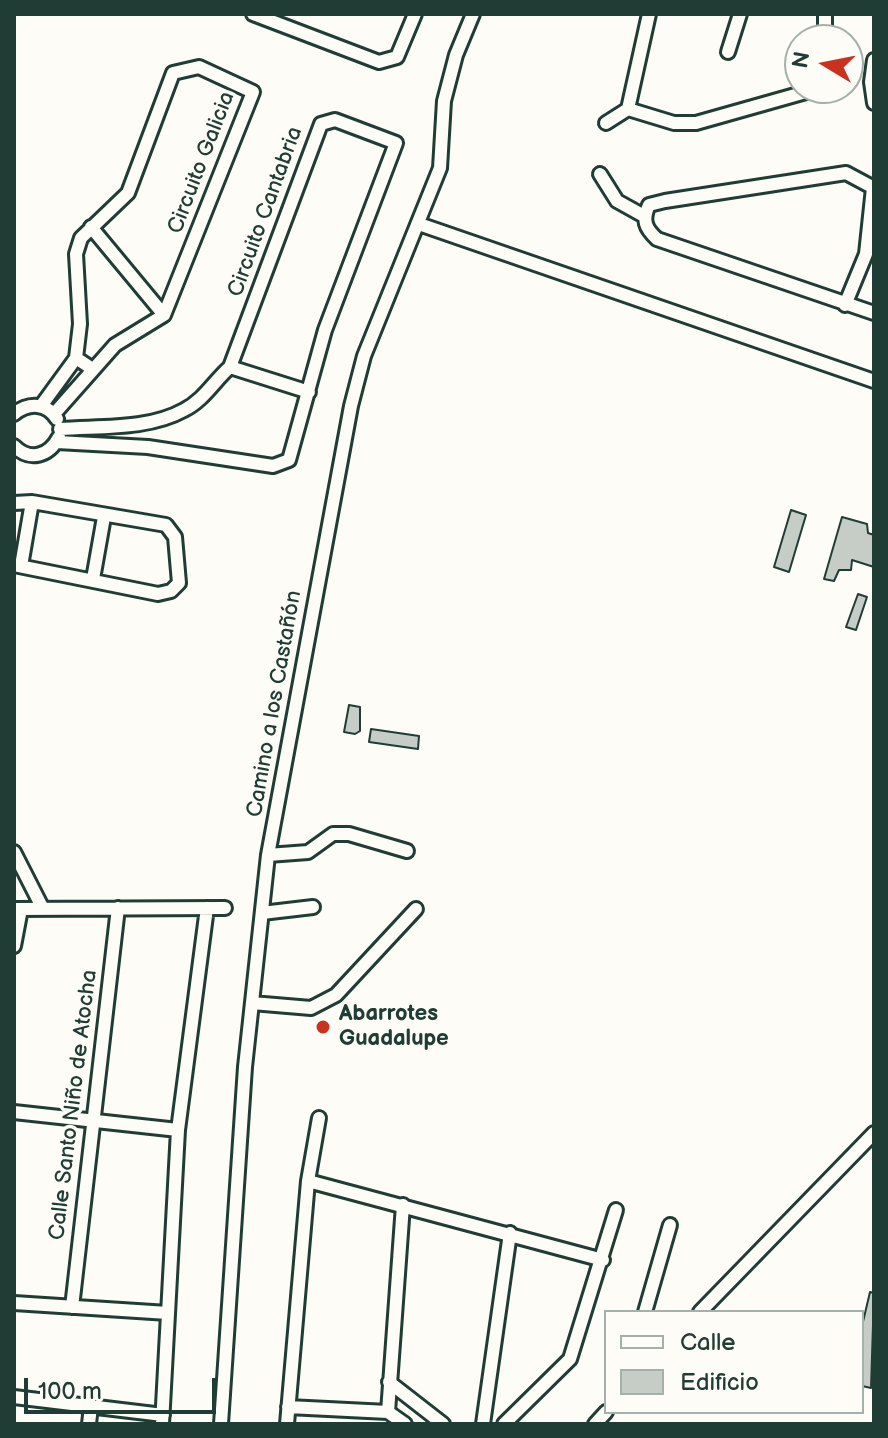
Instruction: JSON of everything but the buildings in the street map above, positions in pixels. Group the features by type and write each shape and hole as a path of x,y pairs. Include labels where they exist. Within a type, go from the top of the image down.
{"street":[{"path":"253,14 379,62 397,57 415,14"},
{"name":"Camino a los Castañón","path":"221,1424 252,1003 268,855 351,406 364,356 440,168 444,101 456,55 473,14"},
{"path":"606,123 628,109 649,14"},
{"path":"728,52 740,14"},
{"path":"874,60 871,82 874,103"},
{"name":"Circuito Galicia","path":"76,358 80,324 76,254 81,238 128,193 173,73 199,67 253,92 164,315"},
{"path":"628,109 674,123 696,123 784,98"},
{"name":"Circuito Cantabria","path":"335,120 396,143 325,330 289,460 282,465 58,435 149,423 184,410 209,393 230,367 318,128 325,121 335,120"},
{"path":"845,305 866,254 874,188 846,173 649,205 644,216 646,229 657,239 845,305 874,313"},
{"path":"600,174 617,201 644,216"},
{"path":"419,224 874,381"},
{"path":"54,414 91,368 115,345 164,315 91,227"},
{"path":"41,406 76,358 91,368"},
{"path":"230,367 309,392"},
{"path":"14,414 25,407 41,406 54,414 58,435 48,452 36,456 23,454 14,446"},
{"path":"148,447 149,423"},
{"path":"14,503 32,502 171,529 179,583 171,591 158,594 17,565 32,502"},
{"path":"93,579 104,517"},
{"path":"268,855 308,852 333,834 349,834 407,851"},
{"path":"14,852 43,909"},
{"path":"262,913 313,907"},
{"name":"Calle Santo Niño de Atocha","path":"72,1307 91,1120 118,908"},
{"path":"14,1397 91,1406 162,1420 178,1130 207,908"},
{"path":"14,946 17,909 225,908"},
{"path":"252,1003 311,1008 336,995 416,909"},
{"path":"14,1112 178,1130"},
{"path":"287,1424 308,1181 319,1118"},
{"path":"702,1310 874,1133"},
{"path":"308,1181 603,1260"},
{"path":"388,1412 403,1205"},
{"path":"504,1424 570,1359 616,1210"},
{"path":"646,1310 670,1225"},
{"path":"483,1424 510,1233"},
{"path":"14,1303 168,1313"},
{"path":"389,1382 443,1424"},
{"path":"89,1424 91,1406"},
{"path":"288,1407 388,1412 405,1424"}],"place":[{"name":"Abarrotes Guadalupe","path":"323,1027"}]}
